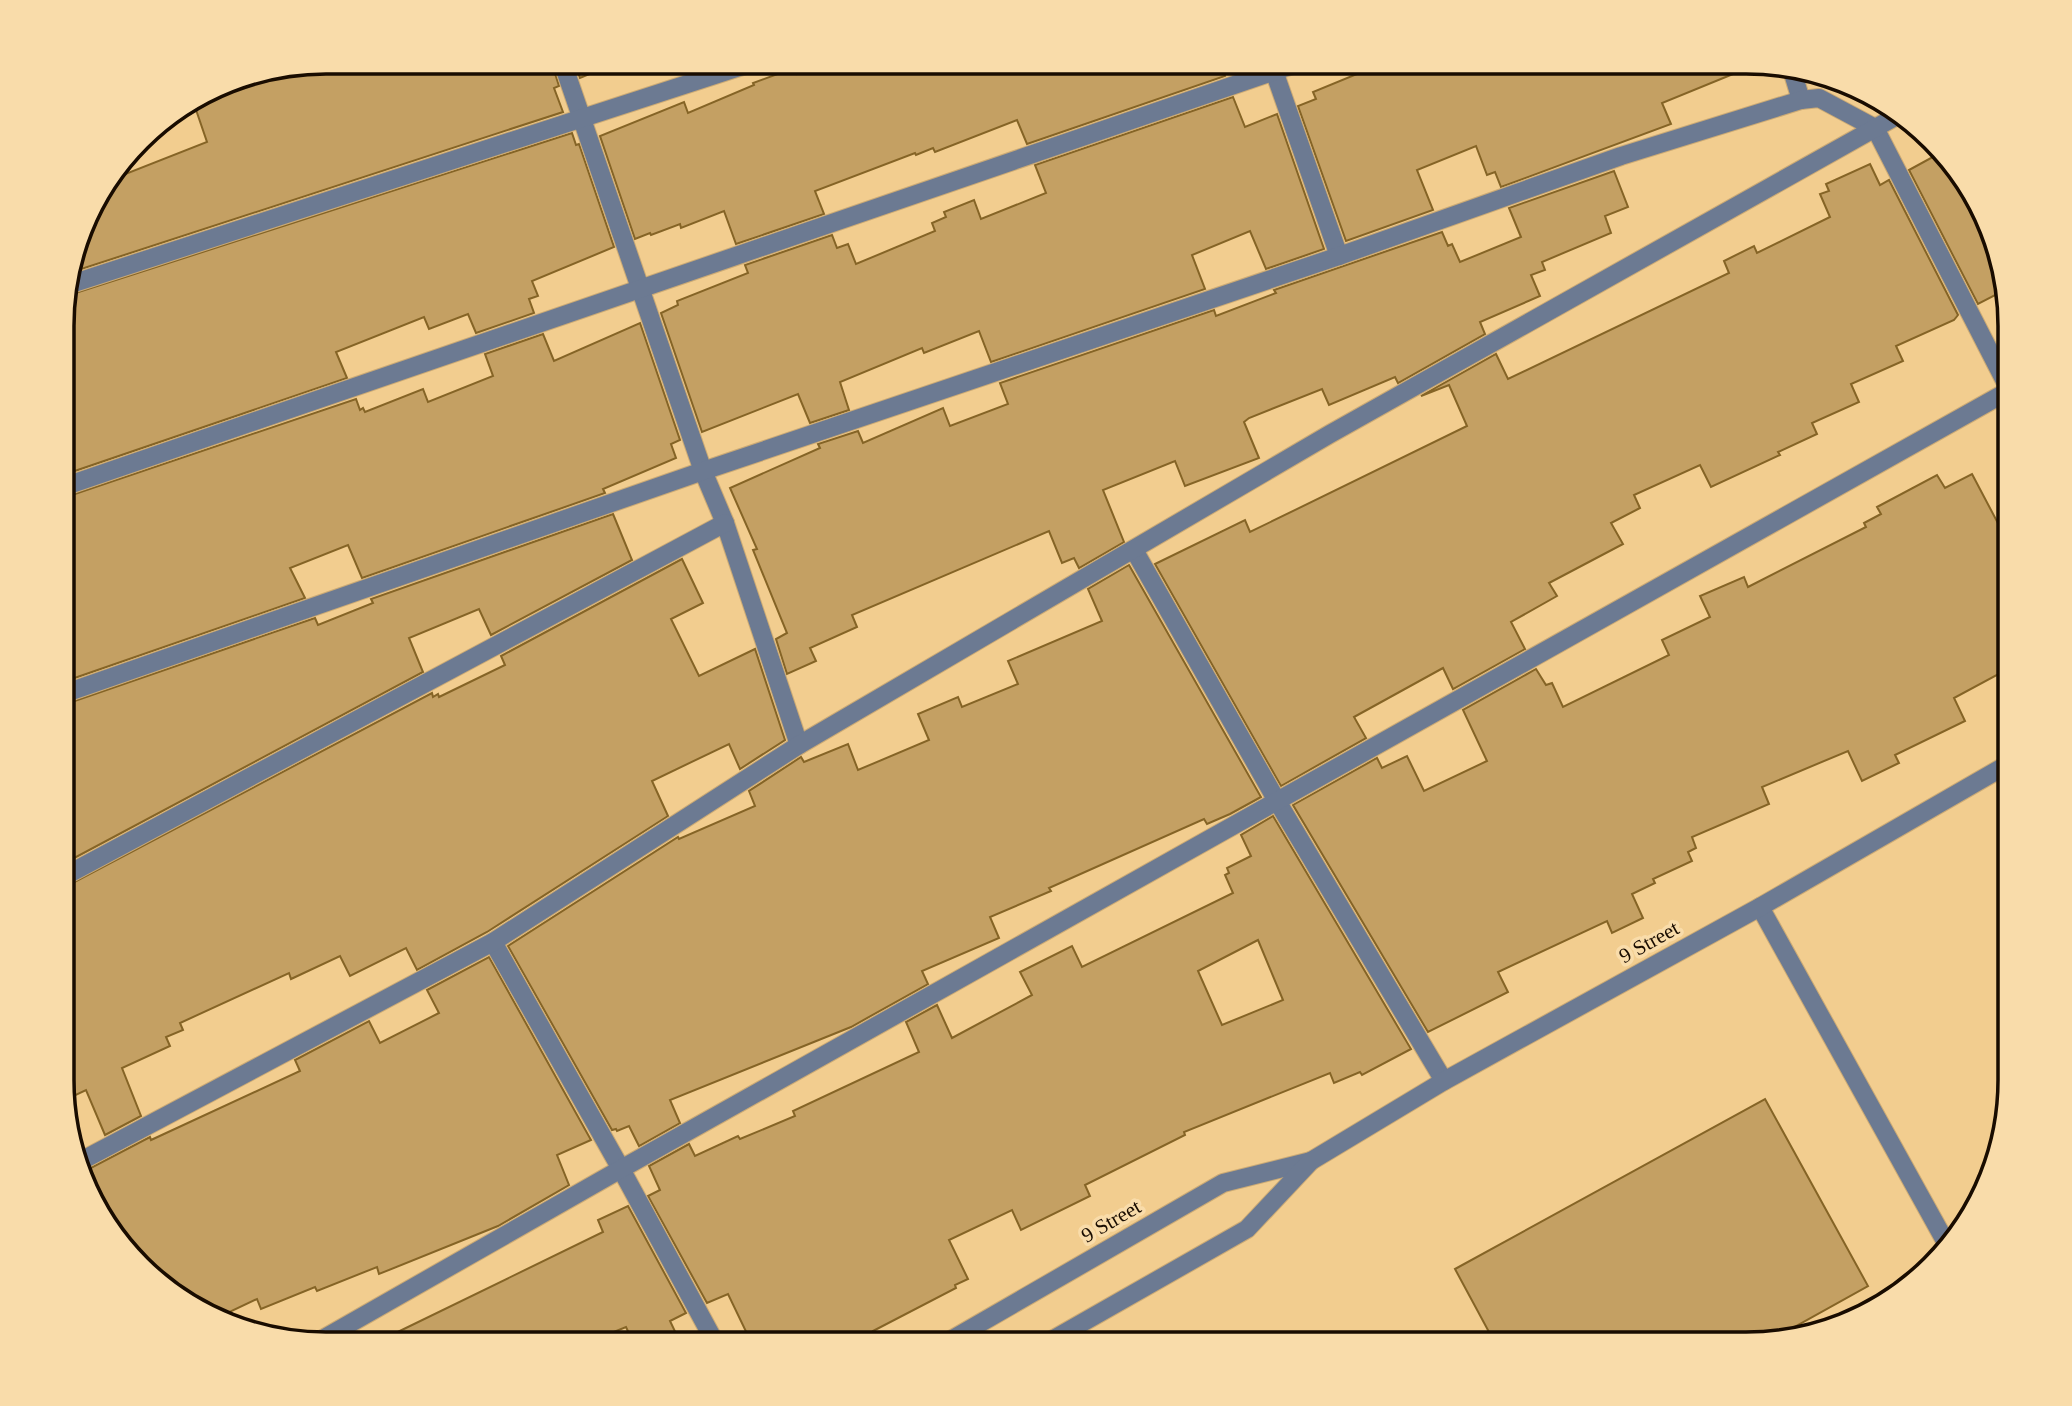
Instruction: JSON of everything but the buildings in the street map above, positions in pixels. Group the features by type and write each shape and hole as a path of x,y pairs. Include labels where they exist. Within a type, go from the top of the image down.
{"street":[{"path":"566,74 703,471 725,523 799,745"},
{"path":"77,282 719,74"},
{"path":"74,484 1265,74"},
{"path":"1275,74 1339,256"},
{"path":"1794,78 1801,100"},
{"path":"74,691 703,471 1339,256 1621,156 1801,100 1819,98 1875,128 1998,367"},
{"path":"86,1158 493,942 799,745 1330,434 1891,119"},
{"path":"333,1333 1998,397"},
{"path":"74,872 725,523"},
{"path":"1134,550 1277,801 1444,1081"},
{"name":"9 Street","path":"1066,1333 1247,1229 1311,1161 1444,1081 1760,907 1998,771"},
{"path":"1760,907 1943,1238"},
{"path":"493,942 710,1333"},
{"name":"9 Street","path":"965,1333 1223,1183 1311,1161"}]}
